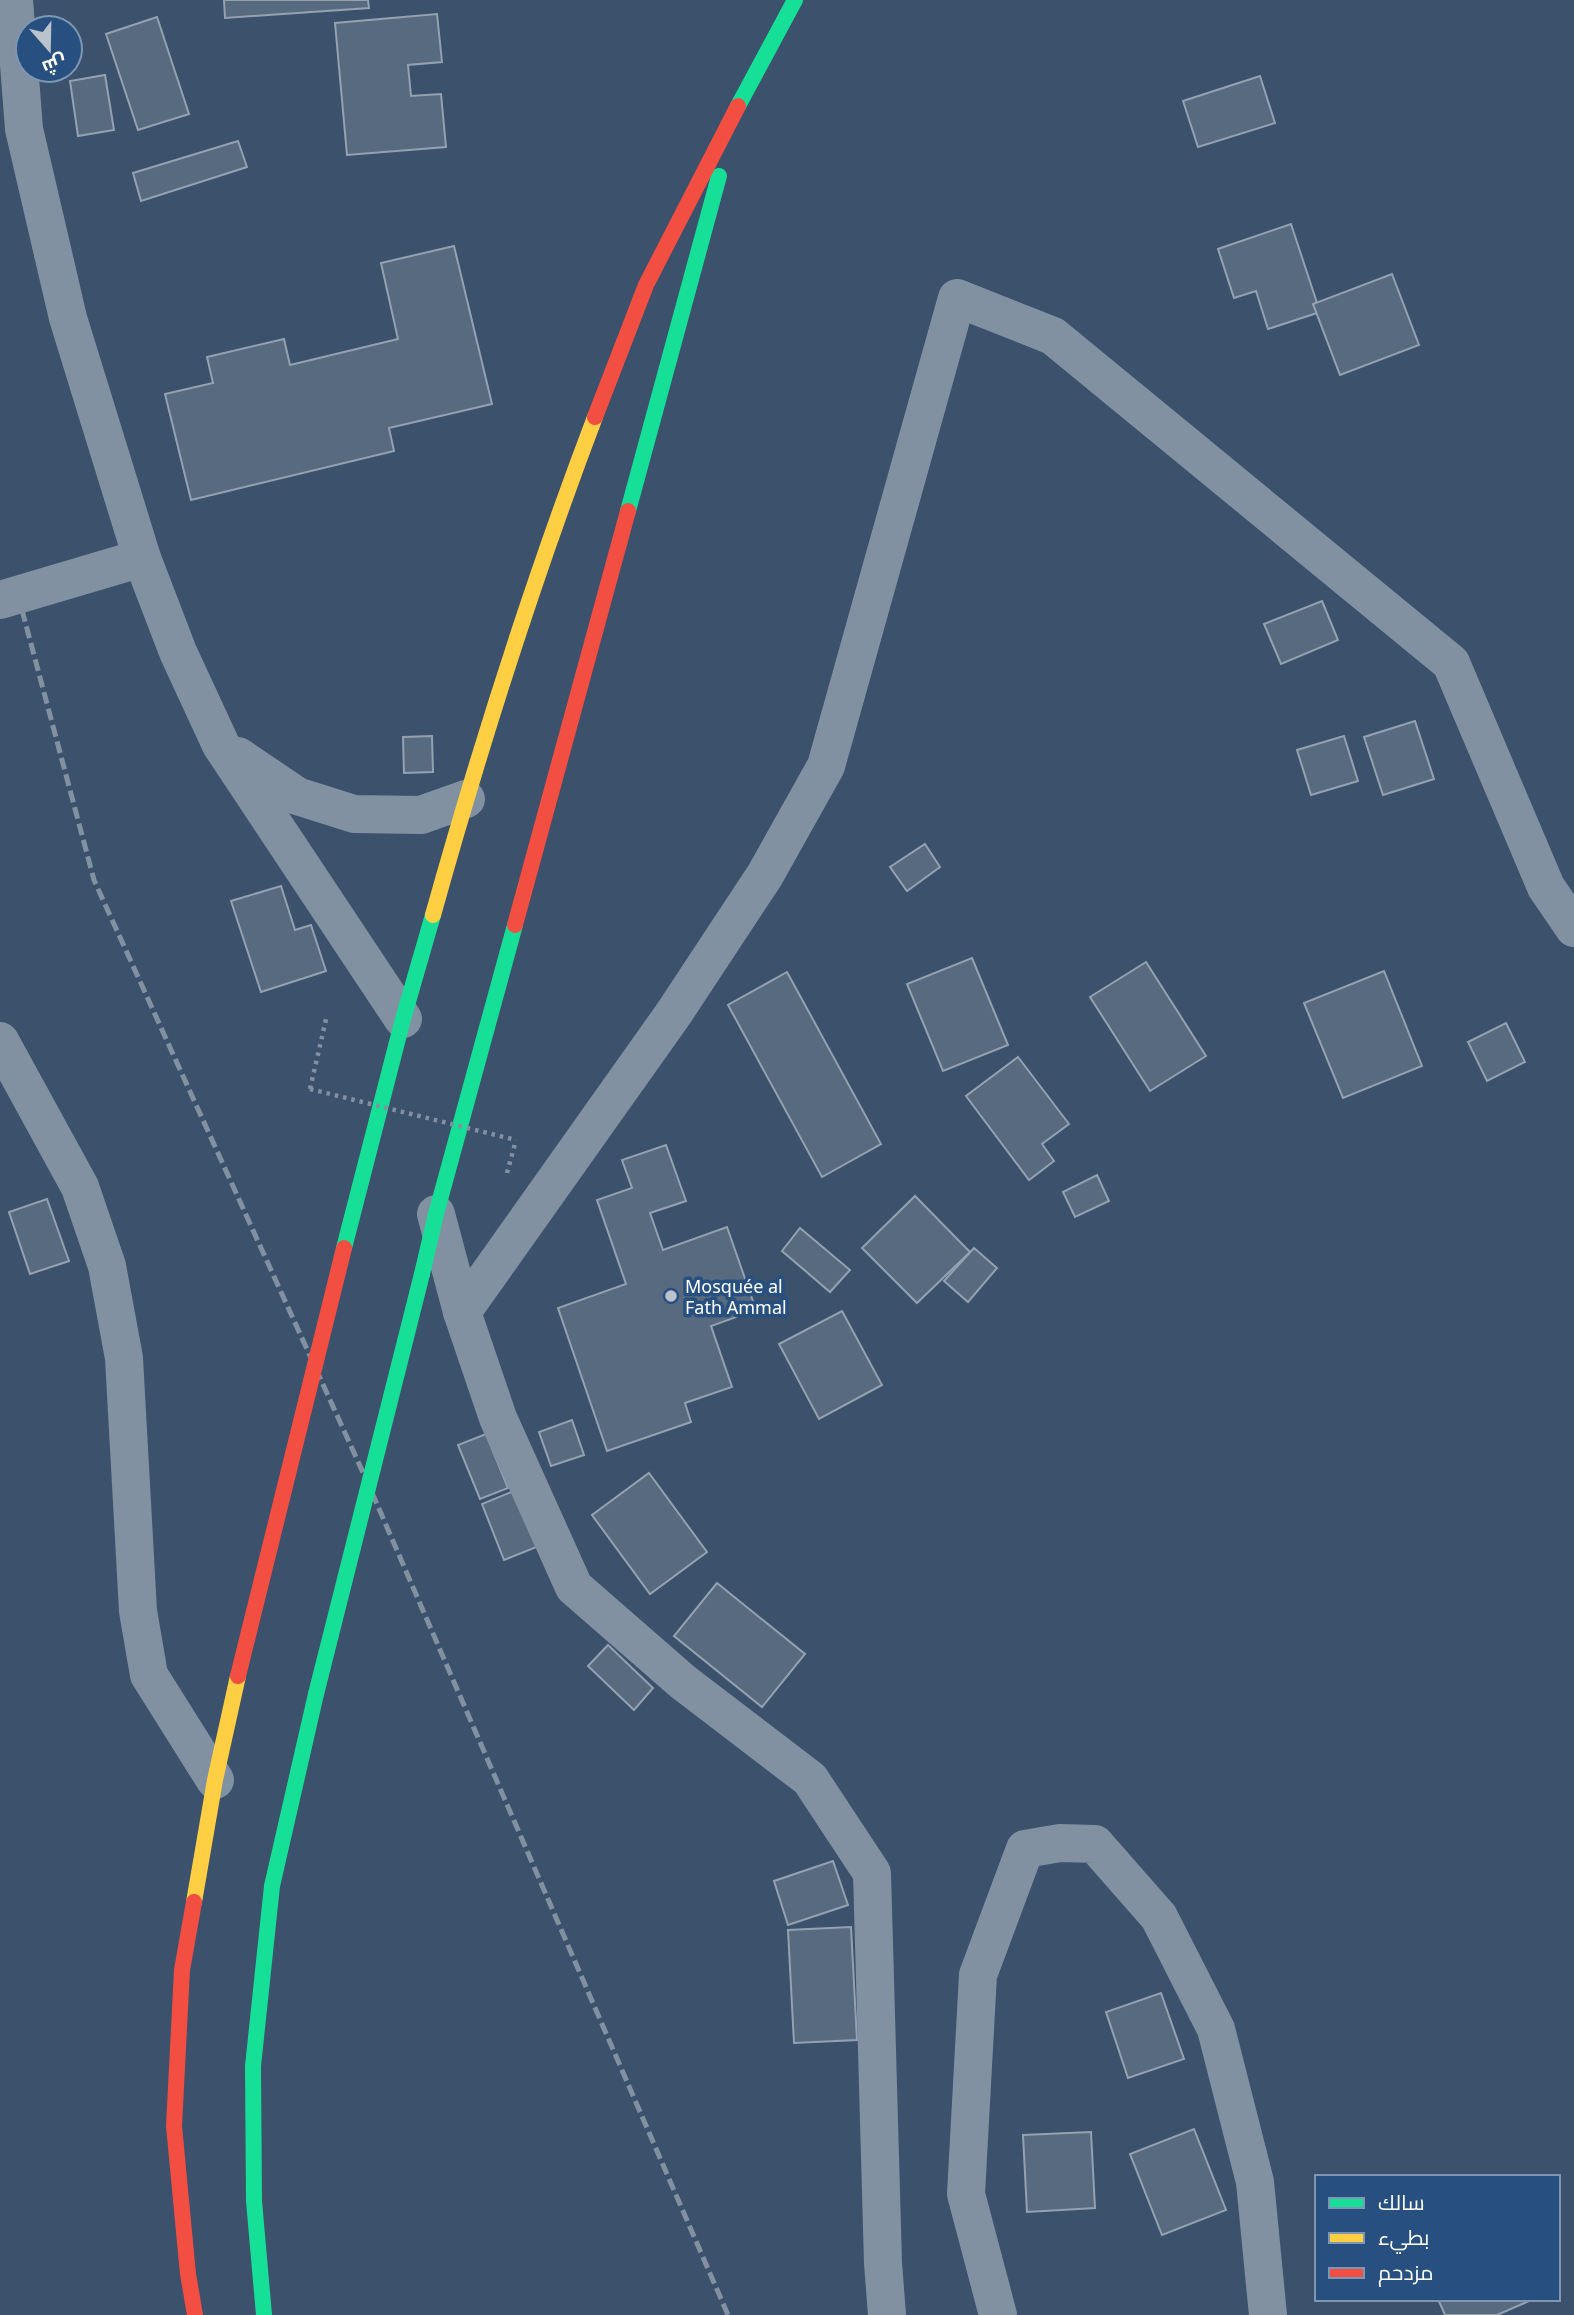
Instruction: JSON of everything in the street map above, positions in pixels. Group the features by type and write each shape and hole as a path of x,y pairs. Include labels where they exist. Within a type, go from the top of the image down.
{"main road":[{"path":"195,2315 188,2274 174,2126 182,1970 215,1780 238,1676 403,1019 466,799 562,504 641,298 795,0"},
{"path":"264,2315 254,2201 253,2066 272,1886 316,1694 436,1214 686,305 738,106"}],"street":[{"path":"14,0 24,129 68,317 142,558 178,652 221,745 403,1019"},
{"path":"462,1312 682,1001 765,875 827,766 957,298 1054,336 1451,663 1546,887 1574,928"},
{"path":"0,600 142,558"},
{"path":"221,745 297,796 354,814 421,815 466,799"},
{"path":"0,1041 80,1187 107,1266 124,1358 138,1611 149,1675 215,1780"},
{"path":"436,1214 462,1312 498,1418 574,1587 683,1682 810,1779 872,1873 883,2263 887,2315"},
{"path":"998,2315 966,2194 978,1975 1025,1849 1060,1843 1095,1844 1160,1917 1216,2029 1255,2182 1268,2315"}],"path":[{"path":"327,1015 310,1089 516,1140"}],"building":[{"path":"224,0 368,0 369,8 225,18"},
{"path":"437,14 442,62 408,65 411,96 441,94 446,147 347,155 335,23"},
{"path":"157,17 189,114 138,130 106,34"},
{"path":"105,75 114,130 78,136 70,84 84,84 84,79"},
{"path":"1260,76 1275,123 1198,147 1183,101"},
{"path":"238,141 247,167 141,201 133,173"},
{"path":"1291,224 1320,312 1268,329 1256,291 1234,298 1218,249"},
{"path":"454,246 492,404 389,428 394,451 191,500 165,394 213,383 207,357 284,339 290,365 398,339 381,263"},
{"path":"1392,274 1419,345 1340,375 1313,304"},
{"path":"1322,601 1338,640 1281,664 1264,624"},
{"path":"1415,721 1434,779 1383,795 1364,737"},
{"path":"432,736 433,772 404,773 403,737"},
{"path":"1344,736 1358,781 1311,795 1297,750"},
{"path":"925,844 940,867 907,891 890,867"},
{"path":"281,886 295,930 311,925 326,971 261,992 231,901"},
{"path":"972,958 1008,1045 943,1071 907,984"},
{"path":"1146,962 1206,1056 1150,1091 1090,997"},
{"path":"1384,971 1422,1066 1343,1098 1304,1003"},
{"path":"787,972 881,1144 822,1177 728,1005"},
{"path":"1506,1023 1525,1062 1487,1081 1468,1042"},
{"path":"1018,1057 1069,1124 1042,1144 1054,1161 1029,1180 966,1096"},
{"name":"Mosquée al Fath Ammal","path":"666,1145 686,1201 650,1213 663,1250 727,1227 756,1310 711,1326 732,1387 685,1403 691,1422 607,1451 558,1308 626,1284 597,1200 632,1188 622,1160"},
{"path":"1097,1175 1109,1201 1075,1217 1063,1192"},
{"path":"915,1196 970,1252 917,1303 862,1248"},
{"path":"47,1199 69,1261 30,1274 9,1212"},
{"path":"800,1228 850,1270 830,1292 782,1251"},
{"path":"974,1248 997,1268 968,1302 944,1281"},
{"path":"842,1311 882,1385 819,1419 779,1344"},
{"path":"572,1420 584,1455 551,1466 539,1432"},
{"path":"486,1434 508,1488 480,1499 458,1445"},
{"path":"649,1473 707,1552 650,1594 592,1515"},
{"path":"516,1490 539,1546 504,1560 482,1504"},
{"path":"717,1583 805,1654 762,1707 674,1636"},
{"path":"608,1645 653,1688 634,1710 588,1666"},
{"path":"833,1861 848,1905 788,1925 774,1881"},
{"path":"851,1927 857,2040 794,2043 788,1930"},
{"path":"1161,1993 1184,2059 1128,2078 1106,2012"},
{"path":"1194,2129 1226,2210 1162,2235 1130,2154"},
{"path":"1091,2132 1095,2208 1027,2212 1023,2135"},
{"path":"1439,2301 1529,2301 1497,2315 1445,2315"}],"railway":[{"path":"22,610 94,880 370,1488 728,2315"}],"traffic: fast":[{"path":"738,106 795,0"},
{"path":"628,511 719,176"},
{"path":"344,1248 403,1019 433,915"},
{"path":"422,1274 515,925"},
{"path":"316,1694 422,1274"},
{"path":"264,2315 254,2201 253,2066 272,1886 316,1694"}],"traffic: slow":[{"path":"433,915 508,664 595,417"},
{"path":"194,1902 215,1780 238,1676"}],"traffic: jam":[{"path":"595,417 646,285 738,106"},
{"path":"515,925 628,511"},
{"path":"238,1676 344,1248"},
{"path":"194,1902 182,1970 174,2126 188,2274 195,2315"}],"place":[{"name":"Mosquée al Fath Ammal","path":"671,1296"}]}
